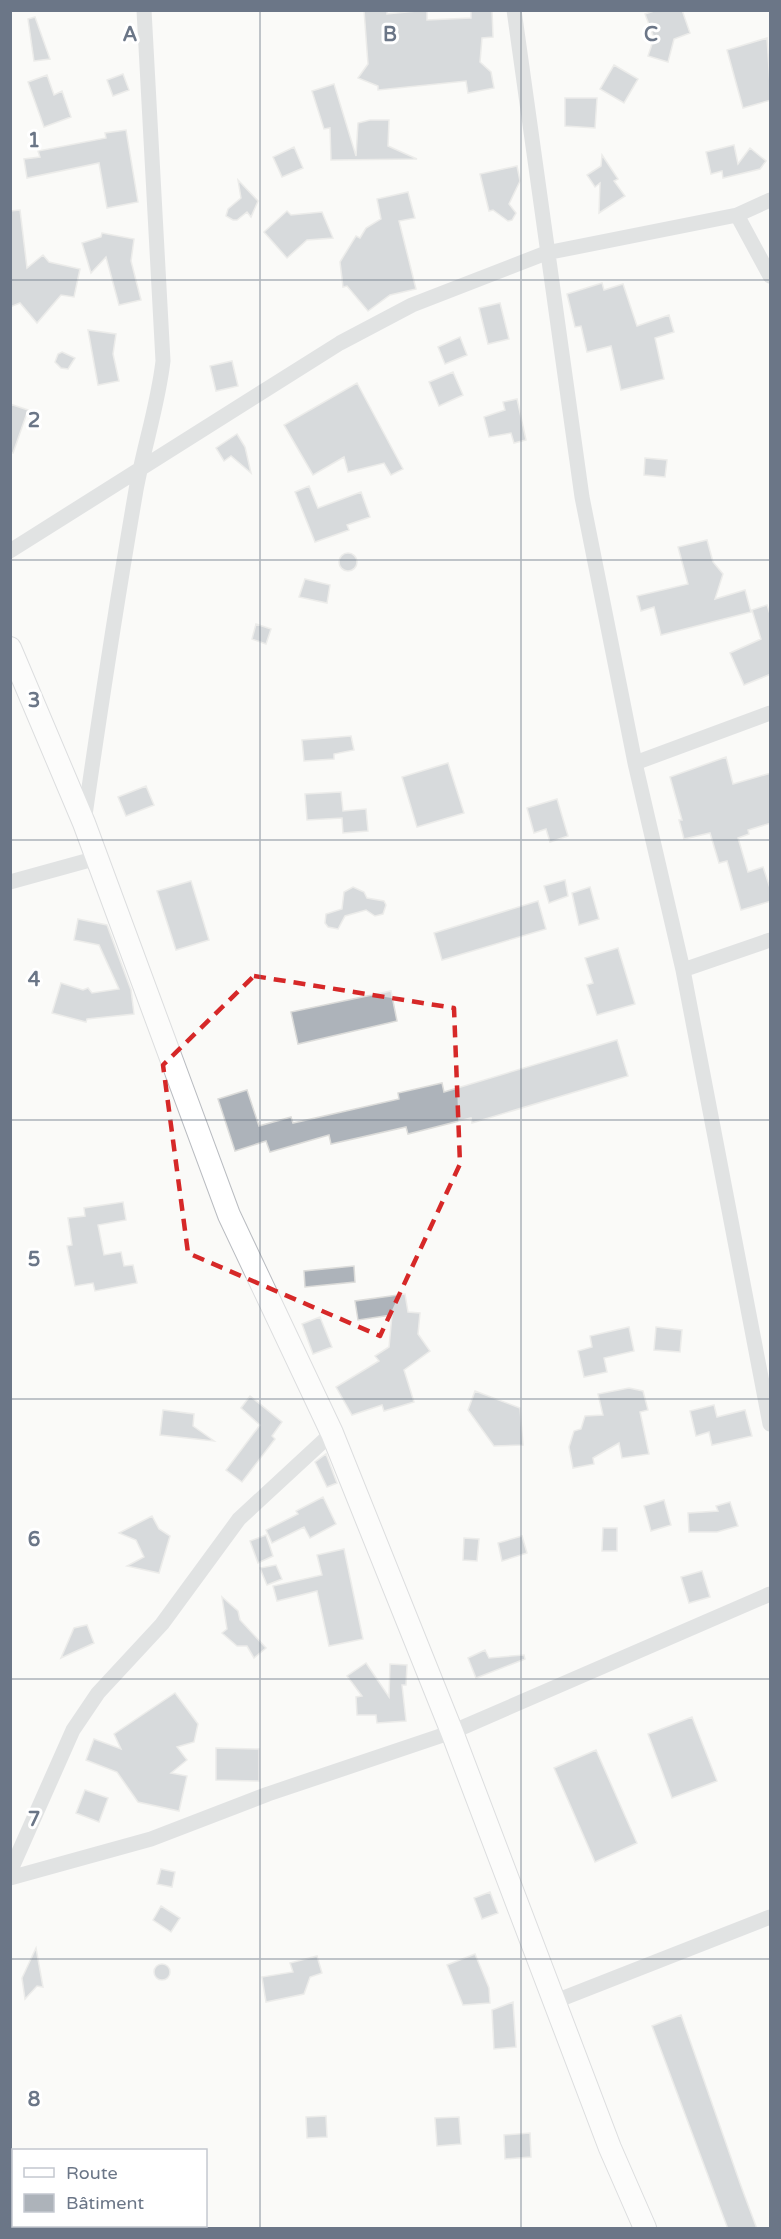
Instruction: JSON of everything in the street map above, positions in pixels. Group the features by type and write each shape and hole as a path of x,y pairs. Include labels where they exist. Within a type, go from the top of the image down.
{"main road":[{"path":"10,648 84,823 229,1215 332,1433 452,1732 610,2148 645,2229"}],"street":[{"path":"84,823 110,642 140,469 160,392 163,361 144,10"},
{"path":"514,10 546,253 582,496 635,763 683,970 771,1424"},
{"path":"10,551 340,342 412,305 546,253 737,215 771,200"},
{"path":"737,215 771,276"},
{"path":"635,763 771,712"},
{"path":"10,882 97,858"},
{"path":"683,970 771,940"},
{"path":"10,1872 74,1730 98,1693 162,1624 239,1519 332,1433"},
{"path":"10,1878 151,1839 268,1794 452,1732 771,1594"},
{"path":"556,2001 771,1917"}],"highlighted area":[{"path":"254,976 454,1008 460,1164 380,1336 188,1253 163,1065"}],"building":[{"path":"364,10 387,10 387,14 427,10 427,20 471,18 471,10 492,10 493,37 482,38 480,62 491,72 494,88 468,93 466,81 378,90 378,86 358,78 368,64"},
{"path":"657,10 682,10 690,33 674,39 668,62 648,56 654,38 645,14"},
{"path":"35,17 50,59 34,61 28,19"},
{"path":"767,38 771,100 743,108 727,50"},
{"path":"614,65 638,79 624,103 600,89"},
{"path":"123,74 129,90 113,96 107,80"},
{"path":"47,75 54,95 62,91 71,117 44,127 28,82"},
{"path":"334,84 356,156 358,123 370,120 389,120 388,146 417,159 331,160 330,128 324,129 312,91"},
{"path":"565,98 597,98 595,128 565,126"},
{"path":"126,130 138,202 107,208 99,163 27,178 24,159 40,157 38,151 106,138 105,133"},
{"path":"734,145 738,164 750,148 766,161 760,169 723,178 722,171 711,174 706,152"},
{"path":"294,147 303,168 282,177 273,157"},
{"path":"602,155 618,179 614,181 625,196 599,213 600,183 595,187 587,175 601,166"},
{"path":"517,166 520,181 509,204 516,213 512,220 508,221 493,210 489,211 480,174"},
{"path":"238,180 258,201 251,217 247,212 237,220 233,220 226,216 228,209 241,198"},
{"path":"408,192 415,218 399,221 416,289 390,295 368,311 347,286 343,287 340,262 356,236 360,238 366,228 381,219 377,199"},
{"path":"20,210 27,268 43,255 49,262 80,269 74,297 61,295 37,323 20,303 10,307 10,211"},
{"path":"287,211 291,215 322,212 333,238 307,240 287,258 264,232"},
{"path":"102,233 134,239 131,261 141,300 119,305 106,257 91,273 82,243 101,237"},
{"path":"602,283 604,290 623,284 637,326 669,315 674,332 655,338 664,379 621,390 611,346 587,352 581,326 575,327 567,294"},
{"path":"500,303 509,339 488,344 479,308"},
{"path":"88,330 116,334 113,354 119,381 98,385"},
{"path":"460,337 467,355 445,364 438,347"},
{"path":"62,352 75,358 68,369 61,368 55,362 58,354"},
{"path":"232,361 238,386 216,391 210,366"},
{"path":"453,372 463,395 439,406 429,382"},
{"path":"357,383 403,469 391,475 384,463 348,472 344,457 313,475 284,425"},
{"path":"517,399 526,440 514,443 511,433 489,437 484,417 505,410 503,402"},
{"path":"10,404 28,410 13,453 10,452"},
{"path":"237,434 245,447 251,473 231,456 224,461 216,448"},
{"path":"645,458 667,460 665,477 644,475"},
{"path":"309,486 318,508 361,492 370,517 347,525 349,530 315,542 295,492"},
{"path":"707,540 713,562 723,574 715,599 745,590 751,612 661,635 654,607 641,611 637,596 688,584 678,547"},
{"path":"348,553 354,556 357,562 354,568 348,571 342,568 339,562 342,556"},
{"path":"305,579 330,585 327,603 299,597"},
{"path":"767,605 771,617 771,674 744,685 730,653 761,639 752,610"},
{"path":"256,624 271,629 266,644 252,639"},
{"path":"351,736 354,750 334,754 334,759 304,761 302,740"},
{"path":"726,757 733,784 771,773 771,823 748,830 749,834 738,838 748,872 763,867 771,891 771,901 741,910 727,861 719,863 710,833 684,839 679,820 682,820 670,777"},
{"path":"448,763 464,813 417,827 402,777"},
{"path":"146,786 154,805 126,816 118,797"},
{"path":"341,792 343,811 366,809 368,831 343,833 342,818 307,820 305,794"},
{"path":"557,799 568,836 550,842 546,829 534,833 527,808"},
{"path":"565,880 568,896 549,903 544,886"},
{"path":"191,881 209,940 176,950 157,891"},
{"path":"353,887 364,892 367,898 384,901 386,905 383,914 375,916 366,910 345,916 338,929 328,927 325,923 326,914 342,909 344,892"},
{"path":"590,887 599,919 579,925 572,893"},
{"path":"538,901 546,929 442,960 434,933"},
{"path":"78,919 107,925 131,990 134,1014 87,1019 86,1022 52,1013 61,983 83,990 88,988 92,993 119,989 99,945 74,940"},
{"path":"618,948 635,1004 597,1015 587,985 593,983 585,958"},
{"path":"391,991 397,1021 298,1044 291,1012"},
{"path":"617,1040 628,1076 472,1123 471,1118 408,1134 406,1127 331,1144 329,1135 270,1152 266,1141 235,1151 218,1099 247,1090 259,1126 291,1117 293,1123 399,1099 398,1093 442,1083 444,1092"},
{"path":"123,1202 126,1220 98,1225 104,1255 121,1252 124,1266 133,1265 137,1283 95,1291 93,1283 75,1286 67,1246 72,1245 68,1218 85,1216 84,1208"},
{"path":"354,1266 355,1282 305,1287 304,1271"},
{"path":"405,1294 408,1312 420,1313 418,1334 430,1351 404,1370 414,1402 384,1411 382,1405 352,1415 336,1387 379,1361 375,1356 389,1347 392,1315 358,1320 355,1301"},
{"path":"320,1317 332,1347 313,1354 302,1324"},
{"path":"629,1327 634,1351 604,1358 607,1372 584,1377 578,1351 592,1347 590,1336"},
{"path":"656,1327 682,1330 680,1352 654,1350"},
{"path":"629,1388 643,1391 648,1410 640,1412 649,1454 622,1458 619,1443 593,1458 594,1464 573,1468 569,1447 574,1431 581,1429 585,1416 603,1415 598,1394"},
{"path":"475,1391 520,1408 523,1445 494,1446 468,1410"},
{"path":"250,1396 282,1422 272,1436 275,1439 242,1482 226,1470 260,1425 241,1408"},
{"path":"714,1405 717,1417 745,1410 752,1436 712,1445 709,1432 696,1436 690,1411"},
{"path":"163,1410 194,1414 193,1426 214,1441 160,1435"},
{"path":"326,1454 337,1483 327,1487 315,1462"},
{"path":"323,1497 336,1524 310,1538 304,1527 272,1543 266,1530 298,1514 296,1511"},
{"path":"664,1500 671,1525 651,1531 644,1506"},
{"path":"730,1502 738,1526 717,1532 689,1532 688,1513 718,1511 716,1506"},
{"path":"152,1516 159,1529 170,1536 159,1573 127,1566 144,1557 136,1540 119,1533"},
{"path":"603,1528 617,1528 617,1551 602,1551"},
{"path":"266,1535 273,1556 258,1563 250,1541"},
{"path":"522,1536 527,1553 502,1561 498,1543"},
{"path":"464,1538 479,1539 477,1561 463,1560"},
{"path":"344,1549 363,1639 329,1646 317,1591 277,1601 273,1586 322,1575 317,1555"},
{"path":"276,1565 282,1579 267,1585 260,1568"},
{"path":"702,1571 710,1597 689,1603 681,1577"},
{"path":"222,1597 238,1611 240,1620 266,1648 254,1658 247,1646 237,1646 222,1633 227,1629"},
{"path":"87,1625 94,1643 61,1658 74,1628"},
{"path":"485,1650 489,1658 524,1655 525,1659 476,1678 468,1658"},
{"path":"366,1663 389,1697 390,1664 407,1665 406,1685 402,1685 406,1721 377,1723 376,1715 357,1715 356,1697 362,1696 347,1676"},
{"path":"175,1693 198,1724 194,1742 177,1747 187,1760 171,1773 187,1776 179,1811 138,1802 117,1772 86,1760 94,1739 121,1749 114,1734"},
{"path":"692,1717 717,1781 672,1798 648,1734"},
{"path":"216,1748 259,1749 259,1781 216,1780"},
{"path":"596,1750 637,1843 595,1862 554,1768"},
{"path":"85,1790 108,1798 99,1822 76,1813"},
{"path":"161,1869 175,1872 172,1887 157,1884"},
{"path":"490,1892 498,1913 482,1919 474,1898"},
{"path":"161,1906 180,1918 171,1932 153,1920"},
{"path":"36,1948 43,1987 37,1986 25,1999 22,1978"},
{"path":"475,1954 489,1988 490,2003 463,2005 447,1965"},
{"path":"317,1956 322,1973 310,1977 304,1994 266,2002 262,1977 293,1972 290,1963"},
{"path":"162,1964 168,1966 170,1972 168,1978 162,1980 156,1978 154,1972 156,1966"},
{"path":"513,2002 516,2047 494,2049 492,2010"},
{"path":"681,2015 757,2229 728,2229 652,2026"},
{"path":"326,2116 327,2137 307,2138 306,2117"},
{"path":"459,2117 461,2144 437,2146 435,2118"},
{"path":"530,2133 531,2157 505,2159 504,2135"}]}
